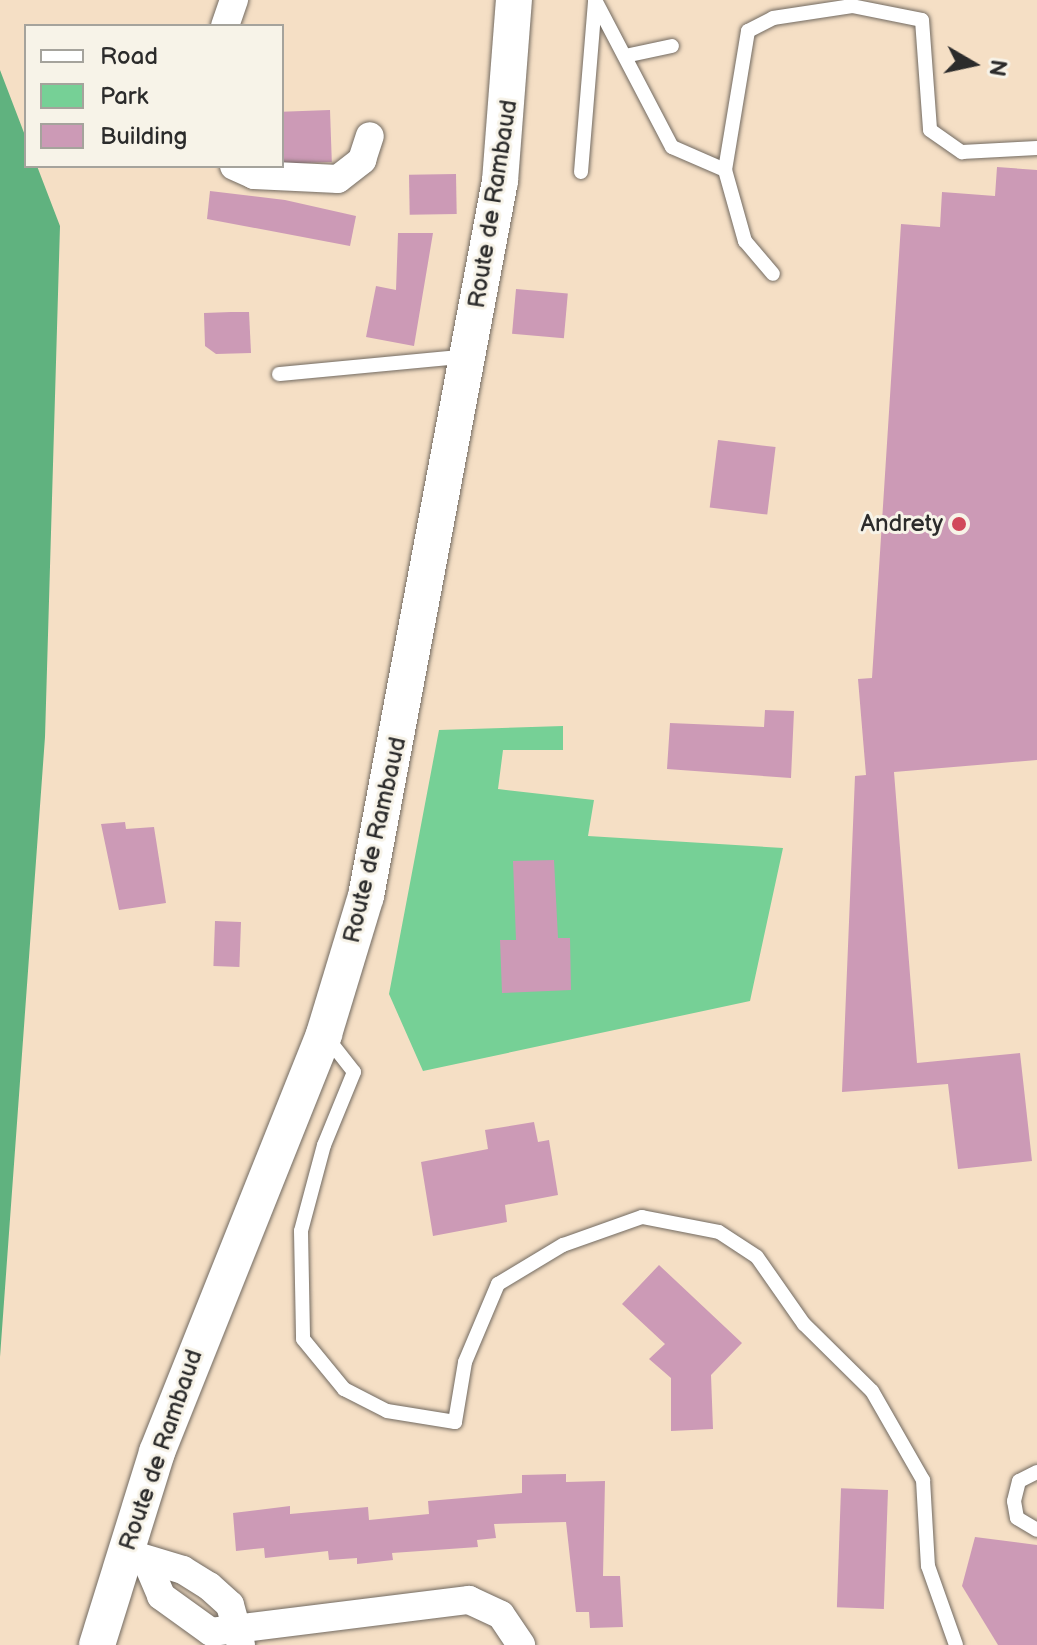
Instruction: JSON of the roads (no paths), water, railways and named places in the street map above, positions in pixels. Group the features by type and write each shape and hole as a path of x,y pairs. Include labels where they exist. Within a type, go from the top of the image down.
{"street":[{"path":"226,24 234,0"},
{"name":"Route de Rambaud","path":"97,1645 136,1556 201,1334 324,1034 366,896 386,804 469,356 509,115 514,0"},
{"path":"238,168 254,175 338,179 362,160 370,136"},
{"path":"136,1556 183,1570 209,1586 230,1605 240,1638"},
{"path":"136,1556 161,1596 211,1632 240,1638 469,1600 501,1615 521,1645"}],"lane":[{"path":"595,0 672,147 725,170"},
{"path":"581,172 595,0"},
{"path":"773,274 745,241 725,170 748,31 773,18 852,6 922,20 930,130 962,152 1037,148"},
{"path":"625,56 672,46"},
{"path":"279,374 469,356"},
{"path":"324,1034 354,1072 324,1145 301,1231 303,1339 344,1389 387,1411 455,1422 465,1362 498,1284 563,1245 642,1217 719,1232 757,1257 804,1324 872,1391 923,1480 928,1566 956,1645"},
{"path":"1037,1472 1019,1481 1014,1501 1017,1518 1037,1530"}],"place":[{"name":"Andrety","path":"959,524"}]}
